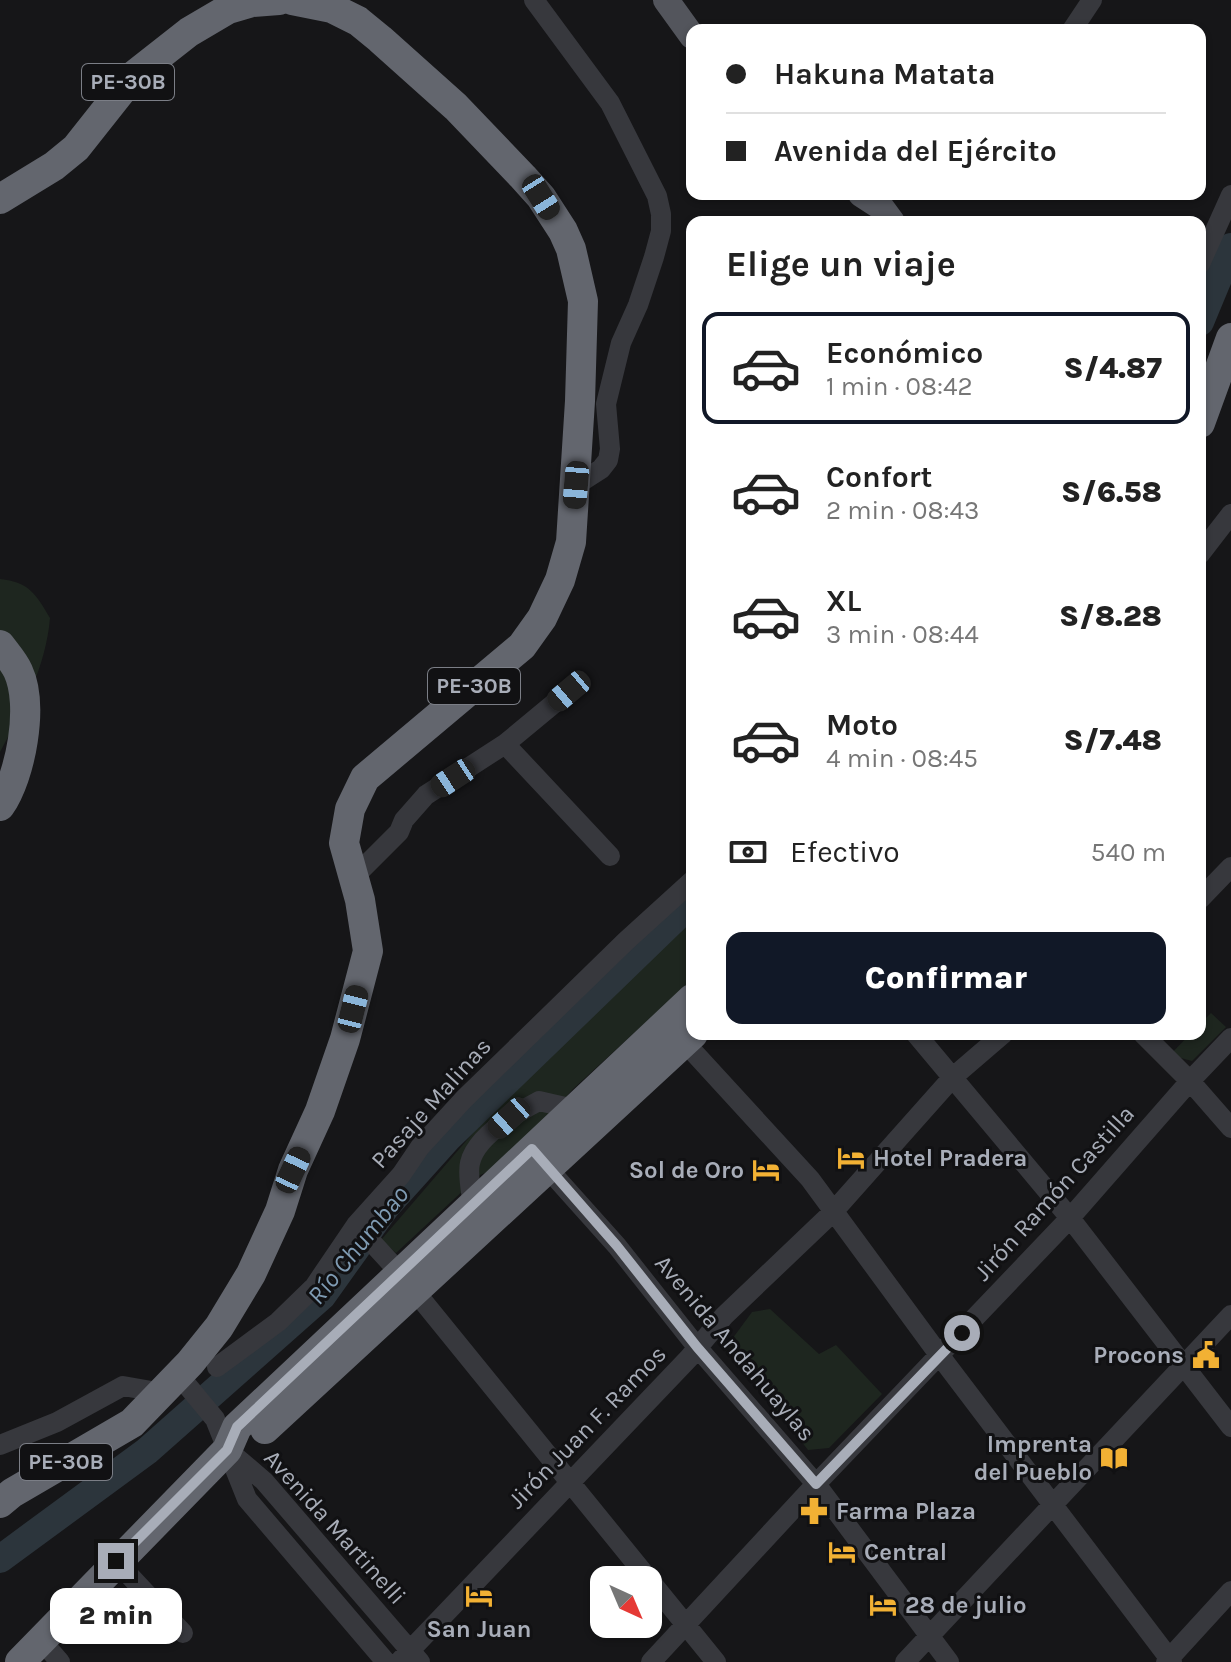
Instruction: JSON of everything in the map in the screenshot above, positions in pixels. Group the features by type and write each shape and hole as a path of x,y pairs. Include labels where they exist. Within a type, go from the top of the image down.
{"highway":[{"name":"PE-30B","path":"0,199 54,166 76,148 133,76 189,32 228,9 252,2 279,0"},
{"name":"PE-30B","path":"0,1503 132,1423 175,1386 219,1327 251,1274 325,1097 345,1039 368,951 360,900 344,843 350,809 365,778 522,646 542,618 560,580 571,542 583,301 571,249 563,231 541,197 523,177 456,107 380,39 358,21 332,8 292,0"},
{"path":"1206,407 1231,338"},
{"path":"0,645 18,671 26,699 23,736 9,793 0,806"},
{"path":"407,1283 473,1207 539,1159 574,1109 681,1033"},
{"path":"20,1662 51,1651 116,1561 227,1450 237,1427 407,1283 539,1159 681,1033"}],"main road":[{"path":"666,0 686,28"},
{"path":"870,200 888,216"}],"street":[{"path":"534,0 610,103 657,196 661,214 661,231 654,257 621,343 606,404 608,460 601,469 576,485"},
{"path":"1076,24 1092,0"},
{"path":"1206,251 1231,195"},
{"path":"1206,546 1231,514"},
{"path":"353,878 399,832 404,820 426,795 505,744 569,691"},
{"path":"505,744 610,856"},
{"path":"1206,893 1231,867"},
{"name":"Pasaje Malinas","path":"217,1367 278,1322 314,1287 420,1147 464,1099 686,886"},
{"name":"Jirón Ramón Castilla","path":"651,1662 1070,1218 1231,1038"},
{"path":"687,1040 810,1179 832,1213 1169,1661 1231,1591"},
{"path":"921,1040 1070,1218 1231,1427"},
{"name":"Jirón Juan F. Ramos","path":"410,1658 724,1316 832,1213 953,1077 996,1040"},
{"path":"1149,1040 1231,1128"},
{"path":"473,1207 469,1164 479,1145 509,1118 539,1101 574,1109"},
{"name":"Avenida Andahuaylas","path":"539,1159 617,1246 697,1347 816,1484 949,1662"},
{"path":"358,1227 716,1662"},
{"path":"905,1662 1231,1315"},
{"path":"0,1445 57,1422 123,1386 175,1386 215,1419 227,1450"},
{"name":"Avenida Martinelli","path":"227,1450 264,1481 410,1658"},
{"name":"Avenida Martinelli","path":"227,1450 247,1499 386,1662"},
{"path":"116,1561 183,1633"}],"shaded area":[{"path":"0,579 25,586 50,618 38,670 25,704 0,752"},
{"path":"686,926 686,985 573,1089 490,1171 480,1175 396,1253 381,1240 497,1105"},
{"path":"1211,1013 1226,1027 1192,1061 1170,1055 1184,1040 1206,1040 1206,1018"},
{"path":"770,1309 819,1354 836,1345 882,1394 829,1448 808,1450 727,1346 752,1312"}],"waterway":[{"name":"Río Chumbao","path":"1206,307 1231,247"},
{"name":"Río Chumbao","path":"0,1559 147,1451 322,1296 385,1208 448,1138 686,908"}],"place":[{"name":"Hotel Pradera","path":"851,1158"},
{"name":"Sol de Oro","path":"766,1170"},
{"name":"Procons","path":"1206,1355"},
{"name":"Imprenta del Pueblo","path":"1114,1458"},
{"name":"Farma Plaza","path":"814,1511"},
{"name":"Central","path":"842,1552"},
{"name":"San Juan","path":"479,1596"},
{"name":"28 de julio","path":"883,1605"}],"route":[{"path":"116,1561 227,1450 237,1427 532,1149 816,1484 962,1333"}]}
